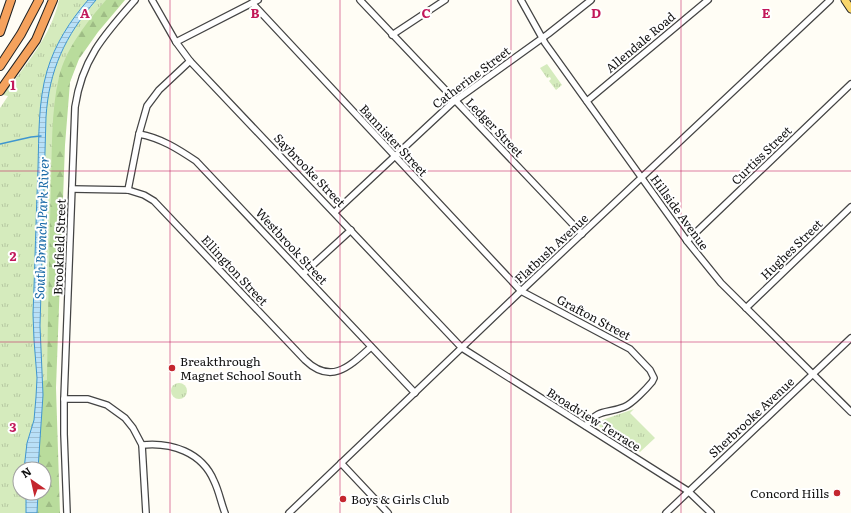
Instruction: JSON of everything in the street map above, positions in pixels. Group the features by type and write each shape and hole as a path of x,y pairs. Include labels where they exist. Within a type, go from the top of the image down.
{"highway":[{"path":"0,32 10,0"},
{"path":"0,66 27,24 39,0"},
{"path":"0,91 36,40 53,0"}],"main road":[{"path":"845,0 851,9"}],"street":[{"name":"Brookfield Street","path":"67,513 64,399 75,107 81,79 91,56 99,42 135,0"},
{"name":"Saybrooke Street","path":"152,0 176,42 190,61 335,212 462,348"},
{"path":"176,42 258,0"},
{"name":"Ledger Street","path":"360,0 582,234"},
{"path":"392,35 445,0"},
{"name":"Hillside Avenue","path":"521,0 542,38 686,241 721,283 851,412"},
{"name":"Catherine Street","path":"335,212 455,101 542,38 591,0"},
{"name":"Allendale Road","path":"587,101 708,0"},
{"name":"Flatbush Avenue","path":"289,513 521,290 830,0"},
{"name":"Bannister Street","path":"252,3 521,290"},
{"path":"128,190 139,134 147,106 152,98 190,61"},
{"name":"Curtiss Street","path":"686,241 851,84"},
{"name":"Westbrook Street","path":"139,134 160,139 184,152 196,161 414,393"},
{"name":"Ellington Street","path":"72,188 128,190 144,195 154,201 304,360 315,369 323,372 336,372 356,361 371,347"},
{"name":"Hughes Street","path":"746,308 851,206"},
{"path":"303,274 351,230"},
{"name":"Grafton Street","path":"521,290 630,349 654,378 650,384 628,405 594,416 586,426"},
{"name":"Sherbrooke Avenue","path":"666,513 851,338"},
{"name":"Broadview Terrace","path":"462,348 688,491 711,513"},
{"path":"64,399 88,399 107,405 125,418 133,428 142,445 146,513"},
{"path":"142,445 167,445 182,449 203,464 214,481 225,513"},
{"path":"341,463 388,513"}],"green space":[{"path":"59,0 122,0 88,41 75,68 66,97 53,393 57,513 0,513 0,108 8,96 3,95 28,62 50,26"},
{"path":"106,0 125,0 98,32 79,59 70,82 65,145 56,388 60,513 37,513 38,501 52,501 52,461 39,461 43,381 47,380 53,117 56,90 62,66 78,36"},
{"path":"547,64 562,85 556,90 549,81 551,79 550,77 547,78 540,68"},
{"path":"179,383 186,388 187,391 182,398 179,399 172,394 171,391 176,384"},
{"path":"634,409 630,413 655,438 640,452 600,427 597,423"}],"water":[{"name":"South Branch Park River","path":"88,0 96,0 85,13 67,40 60,54 48,100 46,117 40,326 43,395 39,461 25,461 27,443 34,420 37,378 33,314 40,107 50,61 59,42 75,16"},
{"path":"26,501 38,501 37,513 26,513"}],"waterway":[{"path":"0,144 41,136"}],"place":[{"name":"Breakthrough Magnet School South","path":"172,368"},
{"name":"Concord Hills","path":"837,493"},
{"name":"Boys & Girls Club","path":"343,499"}]}
